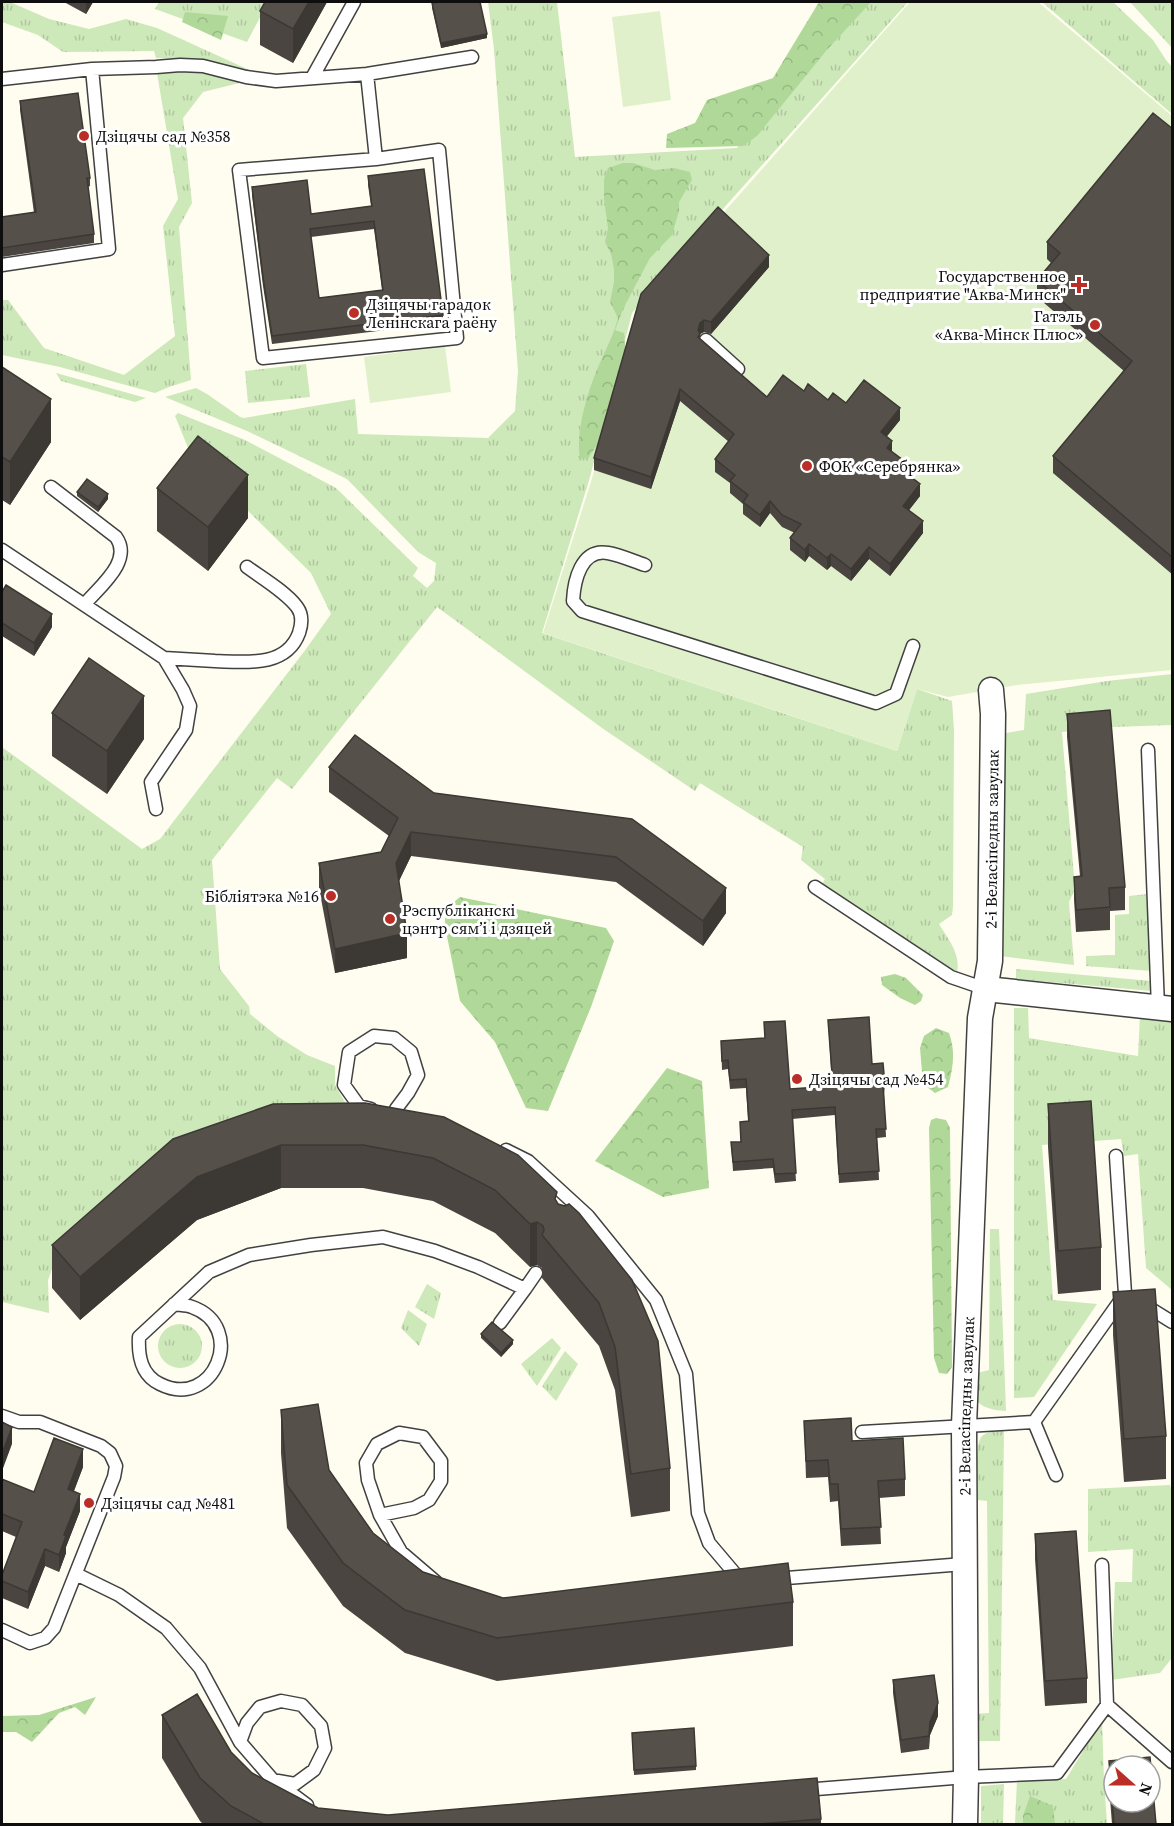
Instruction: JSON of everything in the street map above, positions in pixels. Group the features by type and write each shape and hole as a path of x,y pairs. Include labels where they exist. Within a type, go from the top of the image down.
{"street":[{"name":"2-і Веласіпедны завулак","path":"965,1824 964,1426 980,1018 990,961 993,714 991,690"},
{"path":"986,989 1165,1008"}],"lane":[{"path":"312,78 354,2"},
{"path":"2,79 92,69 203,66 246,77 276,81 367,74 472,57"},
{"path":"2,265 109,249 92,69"},
{"path":"367,74 376,159"},
{"path":"439,150 457,338 263,358 239,170 376,159 439,150"},
{"path":"706,340 738,369"},
{"path":"51,487 116,537 121,546 122,555 118,566 86,604"},
{"path":"2,550 164,658 190,706 186,730 151,782 156,808"},
{"path":"645,565 606,552 595,553 583,562 574,588 573,601 582,611 876,704 896,694 913,646"},
{"path":"164,658 252,663 277,657 288,650 298,637 303,622 298,607 247,567"},
{"path":"1148,750 1165,1008"},
{"path":"815,887 951,977 986,989"},
{"path":"374,1036 394,1038 411,1052 418,1075 401,1111 384,1112 358,1106 344,1085 349,1052 374,1036"},
{"path":"498,1146 528,1161 656,1300 686,1374 698,1513 709,1543 748,1582 964,1564"},
{"path":"1034,1422 1125,1294 1116,1156"},
{"path":"174,1304 192,1307 206,1314 216,1327 221,1343 220,1359 213,1373 200,1384 185,1389 168,1388 154,1381 143,1369 138,1353 139,1337 174,1304 209,1272 249,1255 311,1245 383,1238 435,1251 525,1288"},
{"path":"500,1323 536,1273"},
{"path":"1125,1294 1173,1322"},
{"path":"2,1416 19,1422 40,1422 100,1446 110,1453 116,1466 114,1477 54,1628 45,1638 30,1643 2,1630"},
{"path":"862,1432 1034,1422"},
{"path":"1034,1422 1056,1475"},
{"path":"380,1515 414,1508 429,1500 441,1481 441,1461 423,1437 399,1433 377,1444 366,1463 368,1480 380,1515 401,1552 442,1587 451,1590"},
{"path":"794,1791 966,1777 1057,1773 1107,1705 1102,1565"},
{"path":"76,1574 119,1595 166,1628 200,1668 240,1742 272,1779 316,1808"},
{"path":"240,1742 247,1723 260,1707 281,1701 302,1705 321,1726 325,1748 314,1770 295,1784 272,1779"},
{"path":"1107,1705 1173,1762"}],"green space":[{"path":"2,2 10,2 49,19 89,29 126,19 157,28 256,73 205,60 156,58 154,51 63,52 38,35 2,22"},
{"path":"159,2 268,2 247,42 155,9"},
{"path":"488,2 557,2 575,157 737,148 824,2 908,2 632,313 590,477 542,633 897,751 917,689 952,701 954,730 953,906 952,915 939,924 955,953 957,972 822,884 825,879 801,860 803,847 700,783 695,791 602,728 437,607 292,789 277,778 212,860 220,969 249,1006 250,1014 277,1036 307,1055 335,1066 335,1085 350,1111 59,1250 48,1280 49,1313 2,1302 2,747 142,849 160,839 331,614 311,573 240,503 196,467 175,416 178,413 245,440 336,488 418,568 413,576 427,588 434,581 436,563 418,552 347,479 247,431 165,397 196,388 244,418 355,399 358,434 488,438 515,411 518,371 494,49"},
{"path":"819,2 871,2 826,51 757,136 743,146 666,148 667,134 695,123 707,100 773,78"},
{"path":"910,2 1038,2 1172,116 1172,670 1017,685 948,697 917,689 897,751 543,633 590,485 641,306"},
{"path":"1042,2 1113,2 1153,40 1172,67 1172,114"},
{"path":"1130,2 1172,2 1172,48"},
{"path":"660,11 671,100 623,107 612,17"},
{"path":"185,12 228,16 221,40 182,22"},
{"path":"205,71 243,82 203,92 183,118 192,203 179,227 191,380 155,393 60,367 2,355 2,300 8,300 44,348 124,375 175,336 163,226 178,199 157,73"},
{"path":"623,163 633,163 655,170 674,168 690,172 692,180 679,202 679,211 672,235 650,258 623,309 615,330 624,333 626,358 600,441 588,458 580,459 579,436 587,399 618,318 610,302 614,269 611,254 605,242 608,228 604,179 608,168"},
{"path":"445,346 451,392 370,403 364,357"},
{"path":"306,364 310,397 248,403 245,371"},
{"path":"56,373 146,398 135,402 61,381"},
{"path":"1172,674 1172,725 1112,727 1062,732 1075,889 1069,902 1074,965 1000,956 1006,733 1024,730 1026,694 1107,681"},
{"path":"1148,894 1152,971 1086,966 1086,956 1115,955 1115,915 1129,914 1129,896"},
{"path":"460,897 606,928 614,941 591,1007 548,1111 526,1108 495,1042 460,1001 445,926 445,909"},
{"path":"1016,969 1152,981 1152,991 1016,979"},
{"path":"895,974 906,978 923,995 921,1001 915,1005 882,985 881,977"},
{"path":"1014,1008 1028,1008 1029,1038 1138,1056 1140,1015 1172,1019 1172,1290 1146,1268 1138,1154 1124,1156 1121,1139 1042,1145 1053,1300 1097,1304 1034,1397 1014,1398"},
{"path":"936,1028 949,1033 953,1060 948,1087 935,1093 923,1084 920,1048 924,1036"},
{"path":"667,1068 702,1081 709,1188 663,1197 595,1161"},
{"path":"936,1118 946,1120 950,1128 952,1367 947,1374 939,1373 934,1358 929,1128 931,1120"},
{"path":"990,1229 999,1229 1006,1411 995,1410 979,1403 973,1388 977,1373 989,1370"},
{"path":"427,1284 441,1293 434,1319 415,1307"},
{"path":"408,1310 427,1324 419,1346 401,1328"},
{"path":"180,1324 196,1330 202,1346 196,1362 180,1368 164,1362 158,1346 164,1330"},
{"path":"552,1338 561,1348 537,1386 521,1364"},
{"path":"565,1351 578,1364 556,1401 542,1386"},
{"path":"1004,1430 1000,1741 973,1741 972,1714 989,1713 987,1501 978,1500 978,1450 983,1435 992,1431"},
{"path":"1170,1485 1172,1492 1172,1658 1160,1673 1111,1680 1115,1582 1132,1582 1133,1549 1088,1552 1088,1489"},
{"path":"96,1697 85,1715 75,1707 59,1713 32,1742 16,1732 2,1732 2,1716 39,1715"},
{"path":"1102,1720 1102,1814 1106,1814 1107,1824 1015,1824 1017,1780 1066,1779"},
{"path":"1004,1784 1003,1824 981,1824 981,1786"},
{"path":"1030,1796 1053,1806 1055,1824 1023,1824 1023,1816"}],"building":[{"path":"265,2 309,2 293,29 260,11"},
{"path":"480,2 487,34 441,43 432,3"},
{"path":"78,93 90,178 87,178 94,234 2,248 2,217 36,212 20,101"},
{"path":"1153,113 1173,129 1173,558 1053,456 1132,361 1037,280 1060,253 1047,242"},
{"path":"424,169 443,315 272,336 252,187 307,180 311,214 372,206 368,176","holes":["374,221 383,290 319,298 310,229"]},
{"path":"718,207 769,255 711,322 704,320 700,323 698,337 767,397 783,375 804,391 808,384 828,400 833,393 846,403 864,380 900,408 881,432 892,441 887,448 907,463 902,470 920,484 903,506 923,521 890,564 869,547 851,569 831,554 827,558 809,544 805,550 790,538 801,524 782,515 770,501 760,515 743,502 748,495 730,481 735,475 715,459 734,434 680,389 651,477 594,458 641,294"},
{"path":"2,367 51,399 10,462 2,457"},
{"path":"198,436 248,475 208,527 157,488"},
{"path":"87,479 108,494 98,507 77,492"},
{"path":"6,585 52,614 34,643 2,623 2,592"},
{"path":"89,658 144,696 107,751 52,713"},
{"path":"1110,710 1125,887 1109,888 1110,907 1076,910 1074,877 1082,876 1067,714"},
{"path":"355,735 434,793 632,819 726,888 703,921 616,857 411,832 396,863 407,933 335,949 319,863 381,852 398,818 329,767"},
{"path":"869,1017 872,1064 883,1063 885,1085 883,1085 886,1129 876,1129 879,1171 839,1174 835,1107 792,1110 796,1173 775,1174 773,1159 733,1162 731,1142 741,1142 740,1122 749,1121 746,1079 730,1080 728,1060 722,1061 721,1041 765,1038 764,1022 785,1021 790,1089 833,1086 828,1020"},
{"path":"1091,1101 1101,1247 1058,1251 1048,1104"},
{"path":"365,1103 444,1117 518,1155 557,1192 555,1199 558,1204 565,1206 569,1204 579,1213 632,1280 658,1341 670,1468 631,1474 615,1347 599,1303 542,1235 543,1226 537,1222 530,1224 495,1190 433,1158 363,1145 281,1145 197,1177 80,1277 52,1245 173,1139 273,1104"},
{"path":"1155,1289 1166,1436 1124,1439 1113,1292"},
{"path":"492,1322 513,1340 501,1353 481,1334"},
{"path":"318,1404 329,1470 373,1533 423,1572 503,1598 788,1563 793,1602 497,1638 405,1610 343,1563 287,1485 281,1410"},
{"path":"851,1418 852,1441 903,1438 905,1479 878,1481 881,1527 841,1529 838,1484 830,1484 828,1460 806,1461 804,1421"},
{"path":"2,1422 12,1427 2,1454"},
{"path":"54,1438 83,1449 68,1489 80,1494 59,1555 45,1549 28,1592 2,1581 2,1575 22,1522 2,1514 2,1479 34,1492"},
{"path":"1076,1531 1087,1678 1045,1681 1035,1534"},
{"path":"934,1675 938,1703 930,1722 929,1736 901,1740 893,1680"},
{"path":"197,1694 231,1752 252,1773 318,1808 388,1815 817,1778 821,1819 760,1824 264,1824 231,1806 200,1778 162,1715"},
{"path":"694,1728 696,1766 634,1770 632,1733"},
{"path":"1113,1814 1155,1814 1156,1824 1114,1824"}],"place":[{"name":"Дзіцячы сад №358","path":"84,136"},
{"name":"Государственное предприятие \"Аква-Минск\"","path":"1079,285"},
{"name":"Дзіцячы гарадок Ленінскага раёну","path":"354,313"},
{"name":"Гатэль «Аква-Мінск Плюс»","path":"1095,325"},
{"name":"ФОК «Серебрянка»","path":"807,466"},
{"name":"Бібліятэка №16","path":"331,896"},
{"name":"Рэспубліканскі цэнтр сямʼі і дзяцей","path":"390,919"},
{"name":"Дзіцячы сад №454","path":"797,1079"},
{"name":"Дзіцячы сад №481","path":"89,1503"}]}
